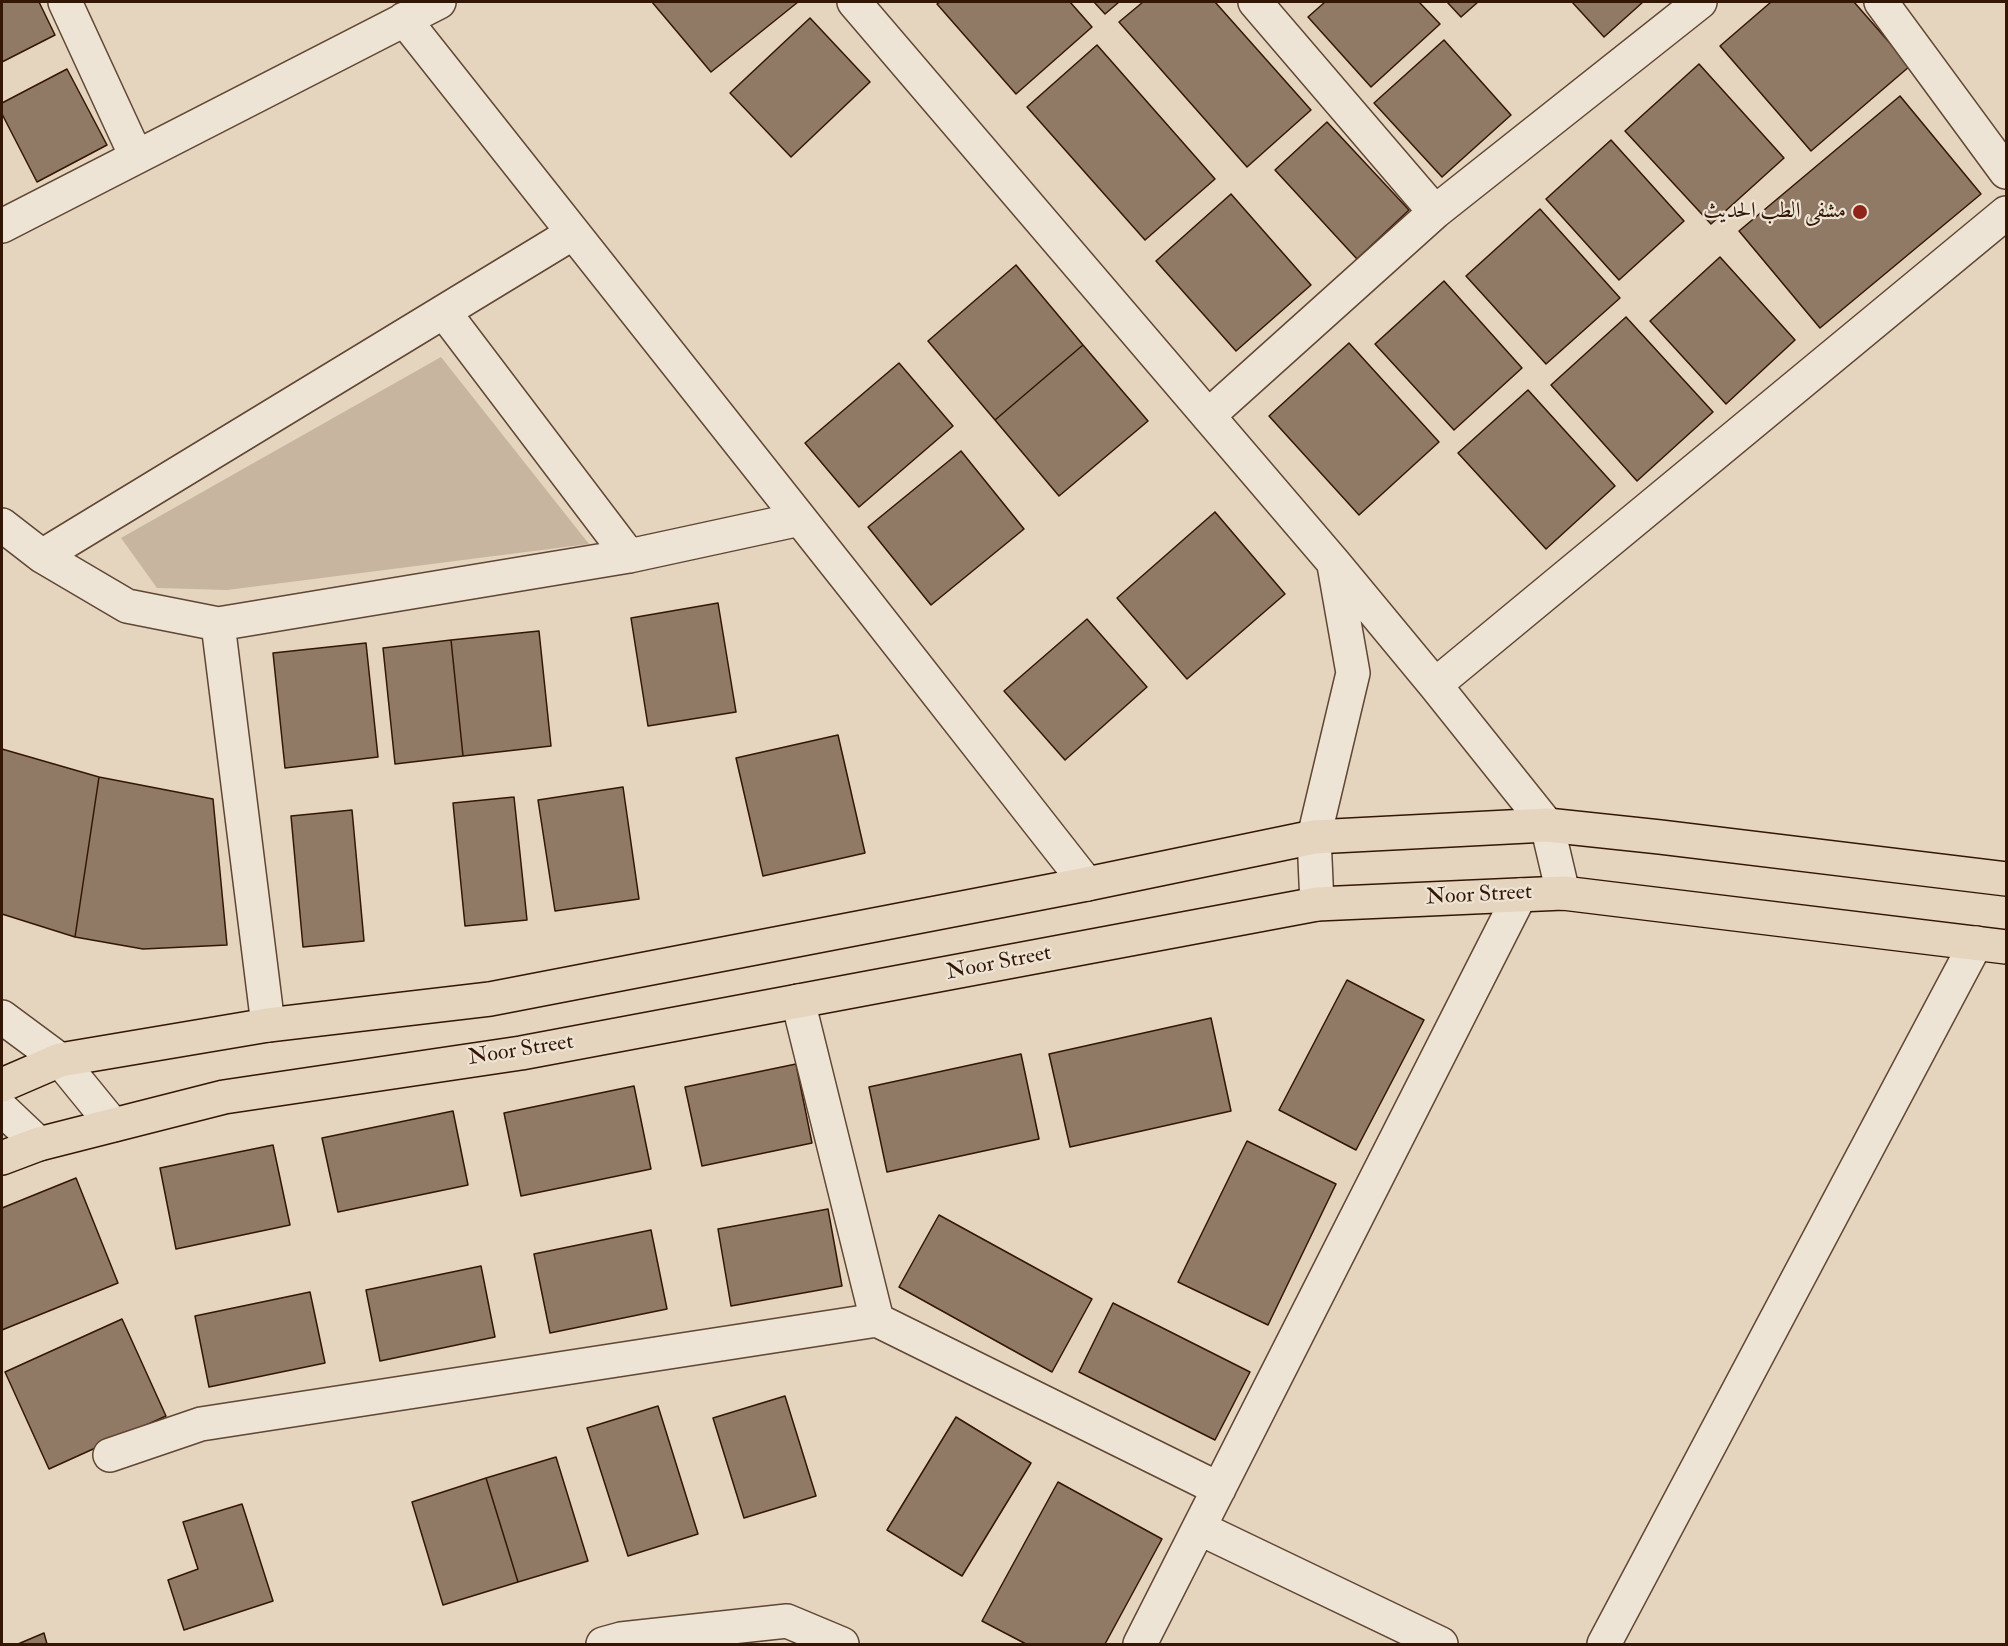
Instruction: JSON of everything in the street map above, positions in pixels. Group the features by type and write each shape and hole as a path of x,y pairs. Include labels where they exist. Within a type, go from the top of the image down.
{"main road":[{"path":"2,1085 60,1060 268,1024 490,999 1087,884 1314,837 1546,825 2007,879"},
{"name":"Noor Street","path":"2,1158 39,1144 224,1097 521,1053 1317,904 1563,892 1991,945"}],"street":[{"path":"65,2 136,156"},
{"path":"2,226 439,2"},
{"path":"855,2 1334,563 1435,685 1546,825 1563,892"},
{"path":"1257,2 1435,212"},
{"path":"1208,416 1435,212 1700,2"},
{"path":"1881,2 2007,172"},
{"path":"404,19 1087,884"},
{"path":"1435,685 2007,213"},
{"path":"42,556 573,233"},
{"path":"444,312 629,556"},
{"path":"2,525 42,556 127,606 218,624 629,556 800,519"},
{"path":"1317,904 1314,837 1353,673 1334,563"},
{"path":"218,624 268,1024"},
{"path":"1140,1644 1520,895"},
{"path":"1604,1644 1991,945"},
{"path":"798,1001 877,1320"},
{"path":"2,1017 60,1060 113,1125"},
{"path":"2,1109 39,1144"},
{"path":"110,1455 201,1424 877,1320 1220,1489"},
{"path":"1200,1528 1441,1644"},
{"path":"603,1644 621,1639 787,1621 842,1644"}],"shaded area":[{"path":"441,357 589,544 227,590 157,588 121,538"}],"building":[{"path":"2,2 39,2 55,35 2,62"},
{"path":"652,2 798,2 711,72"},
{"path":"940,2 1070,2 1092,27 1016,94 937,4"},
{"path":"1094,2 1119,2 1105,14"},
{"path":"1143,2 1215,2 1311,110 1247,167 1119,22"},
{"path":"1325,2 1419,2 1440,24 1371,87 1308,17"},
{"path":"1447,2 1478,2 1461,17"},
{"path":"1572,2 1643,2 1604,37"},
{"path":"1771,2 1854,2 1910,66 1811,151 1720,46"},
{"path":"810,18 870,82 791,157 730,93"},
{"path":"1444,40 1511,115 1442,177 1374,103"},
{"path":"1097,45 1215,179 1145,240 1027,107"},
{"path":"1699,64 1784,158 1711,224 1625,131"},
{"path":"67,69 107,145 37,182 2,114 2,103"},
{"name":"مشفى الطب الحديث","path":"1900,96 1981,194 1820,328 1739,231"},
{"path":"1327,122 1409,210 1357,259 1275,170"},
{"path":"1611,140 1684,221 1619,280 1546,199"},
{"path":"1231,194 1311,285 1236,351 1156,261"},
{"path":"1540,209 1620,298 1546,364 1466,276"},
{"path":"1720,257 1795,340 1726,404 1650,321"},
{"path":"1016,265 1083,345 995,420 928,341"},
{"path":"1444,281 1522,368 1454,430 1375,344"},
{"path":"1626,317 1713,412 1637,481 1551,385"},
{"path":"1349,343 1439,442 1359,515 1269,416"},
{"path":"1083,345 1148,421 1059,496 995,420"},
{"path":"899,363 953,426 859,507 805,443"},
{"path":"1528,390 1615,486 1546,549 1458,453"},
{"path":"961,451 1024,529 931,605 868,527"},
{"path":"1215,512 1285,594 1187,679 1117,598"},
{"path":"718,603 736,712 648,726 631,618"},
{"path":"1087,619 1147,687 1065,760 1004,691"},
{"path":"539,631 551,746 463,756 451,640"},
{"path":"451,640 463,756 395,764 383,648"},
{"path":"366,643 378,757 285,768 273,653"},
{"path":"838,735 865,853 763,876 736,758"},
{"path":"2,749 99,777 75,937 2,914"},
{"path":"99,777 213,799 227,945 143,949 75,937"},
{"path":"623,787 639,899 555,911 538,800"},
{"path":"514,797 527,920 465,926 453,803"},
{"path":"352,810 364,941 303,947 291,816"},
{"path":"1347,980 1424,1020 1356,1150 1279,1110"},
{"path":"1211,1018 1231,1111 1070,1147 1049,1054"},
{"path":"1021,1054 1039,1139 887,1172 869,1087"},
{"path":"796,1064 812,1143 702,1166 685,1087"},
{"path":"634,1086 651,1169 521,1196 504,1113"},
{"path":"453,1111 468,1185 338,1212 322,1138"},
{"path":"1247,1141 1336,1184 1268,1325 1178,1282"},
{"path":"273,1145 290,1225 176,1249 160,1168"},
{"path":"76,1178 118,1283 2,1330 2,1208"},
{"path":"828,1209 842,1286 731,1306 718,1229"},
{"path":"939,1215 1092,1299 1052,1372 899,1287"},
{"path":"651,1230 667,1309 550,1333 534,1254"},
{"path":"481,1266 495,1337 380,1361 366,1290"},
{"path":"310,1292 325,1363 209,1387 195,1316"},
{"path":"1113,1303 1250,1372 1215,1440 1079,1372"},
{"path":"122,1319 166,1416 49,1469 5,1372"},
{"path":"785,1396 816,1496 744,1518 713,1418"},
{"path":"658,1406 698,1534 628,1556 587,1428"},
{"path":"956,1417 1031,1463 962,1576 887,1530"},
{"path":"556,1457 588,1561 518,1582 486,1478"},
{"path":"486,1478 518,1582 443,1605 412,1502"},
{"path":"1058,1482 1162,1539 1105,1644 1026,1644 982,1621"},
{"path":"242,1504 273,1601 184,1630 168,1580 198,1569 183,1522"},
{"path":"44,1633 47,1644 18,1644"}],"place":[{"name":"مشفى الطب الحديث","path":"1860,212"}]}
